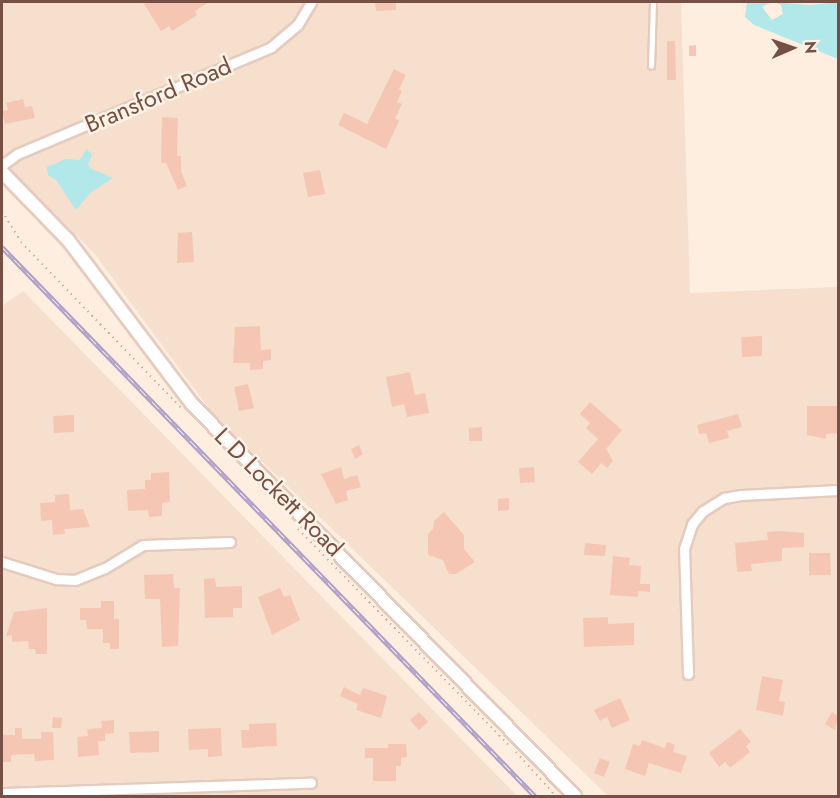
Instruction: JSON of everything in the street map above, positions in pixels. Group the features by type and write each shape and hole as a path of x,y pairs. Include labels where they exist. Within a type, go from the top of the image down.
{"main road":[{"name":"L D Lockett Road","path":"2,172 68,240 192,405 575,796"}],"street":[{"name":"Bransford Road","path":"2,165 17,154 271,47 290,33 311,2"},
{"path":"688,674 684,549 692,524 703,511 724,498 838,490"},
{"path":"2,562 56,579 75,579 105,568 143,545 230,542"},
{"path":"2,793 311,783"}],"lane":[{"path":"651,66 653,2"}],"shaded area":[{"path":"2,2 681,2 690,293 838,287 838,796 608,796 213,414 94,253 2,162"},
{"path":"23,291 517,796 2,796 2,306"}],"water":[{"path":"747,2 772,2 762,7 772,20 783,14 781,5 775,2 810,5 838,2 838,59 754,25 745,17"},
{"path":"86,149 92,154 88,165 113,178 90,193 76,210 56,180 48,175 47,167 66,159 80,160"}],"building":[{"path":"148,2 209,2 195,11 197,15 172,31 169,26 161,31 144,4"},
{"path":"375,2 396,2 396,10 376,11"},
{"path":"667,41 675,41 676,80 667,80"},
{"path":"696,45 696,56 689,56 689,46"},
{"path":"394,69 406,75 399,89 402,91 397,102 402,104 395,118 399,121 386,149 338,125 344,113 367,124"},
{"path":"23,99 25,107 32,106 35,118 5,124 2,111 8,110 6,103"},
{"path":"162,117 178,118 177,156 181,156 181,171 187,186 178,190 166,163 161,163"},
{"path":"320,170 325,194 308,197 303,173"},
{"path":"192,232 194,262 177,263 178,233"},
{"path":"260,326 261,350 271,349 271,360 263,361 263,369 250,370 250,363 233,363 235,327"},
{"path":"762,336 762,356 742,357 741,337"},
{"path":"410,372 415,395 425,393 429,413 407,417 404,404 392,407 386,377"},
{"path":"248,384 254,408 239,411 234,387"},
{"path":"590,402 622,430 606,449 613,461 607,468 601,463 592,474 578,462 598,439 586,428 590,423 580,414"},
{"path":"807,406 838,406 838,433 826,434 826,439 807,435"},
{"path":"738,414 742,427 727,431 729,438 709,443 706,433 699,434 697,425"},
{"path":"74,415 74,432 54,433 53,416"},
{"path":"482,427 482,441 469,441 469,428"},
{"path":"359,445 363,454 355,459 351,449"},
{"path":"341,467 344,479 357,475 361,487 346,491 348,500 336,504 321,474"},
{"path":"534,467 535,482 520,483 519,468"},
{"path":"169,472 170,502 162,503 162,516 149,517 148,510 128,511 127,490 145,489 145,480 151,480 151,473"},
{"path":"69,494 70,510 83,509 90,527 64,529 65,534 53,535 52,520 41,521 40,503 55,502 55,495"},
{"path":"509,498 509,510 498,511 498,499"},
{"path":"444,512 464,535 464,549 475,562 456,574 449,574 443,560 428,555 428,534 433,529 434,521"},
{"path":"767,532 804,533 804,547 782,548 782,561 751,564 752,571 737,572 735,543 768,540"},
{"path":"585,543 606,545 605,556 584,555"},
{"path":"809,553 830,553 831,575 809,575"},
{"path":"613,556 630,558 629,565 641,566 640,584 650,584 650,592 638,591 638,597 610,595"},
{"path":"173,574 174,588 180,588 178,646 162,647 160,599 145,599 144,575"},
{"path":"215,578 216,587 242,586 242,608 233,608 233,617 205,618 204,579"},
{"path":"280,588 284,597 290,595 300,620 272,635 258,597"},
{"path":"101,601 114,601 114,619 119,619 119,649 110,649 110,643 103,643 103,629 87,629 86,620 80,620 80,608 101,608"},
{"path":"47,608 47,654 36,654 35,649 29,649 28,641 12,642 12,635 6,636 14,612"},
{"path":"608,617 608,624 634,623 634,645 584,647 583,618"},
{"path":"762,676 783,680 779,701 785,702 783,716 756,710"},
{"path":"344,687 360,695 363,688 387,696 381,718 356,710 358,704 340,696"},
{"path":"620,698 630,720 612,728 607,717 600,721 594,710"},
{"path":"419,712 428,722 419,730 410,720"},
{"path":"832,712 838,716 835,730 825,724"},
{"path":"53,717 62,718 61,728 52,728"},
{"path":"114,720 114,733 105,734 105,741 98,741 99,755 78,757 77,737 88,736 87,729 102,728 101,721"},
{"path":"276,723 277,746 242,748 241,730 249,730 249,724"},
{"path":"15,728 22,728 22,739 41,739 41,732 53,732 54,760 35,761 34,754 11,755 11,762 2,762 2,735 15,735"},
{"path":"221,728 222,756 208,757 208,749 189,750 188,729"},
{"path":"740,729 751,742 746,746 750,752 730,768 725,762 719,767 709,753"},
{"path":"159,731 159,752 130,753 129,732"},
{"path":"642,740 665,748 667,742 675,745 673,752 687,756 681,773 649,763 645,776 625,769 633,744 640,746"},
{"path":"388,744 406,744 407,757 401,758 401,766 396,766 396,781 373,781 373,758 365,758 365,748 388,748"},
{"path":"600,758 610,762 604,777 594,773"}],"railway":[{"path":"2,247 535,796"}]}
